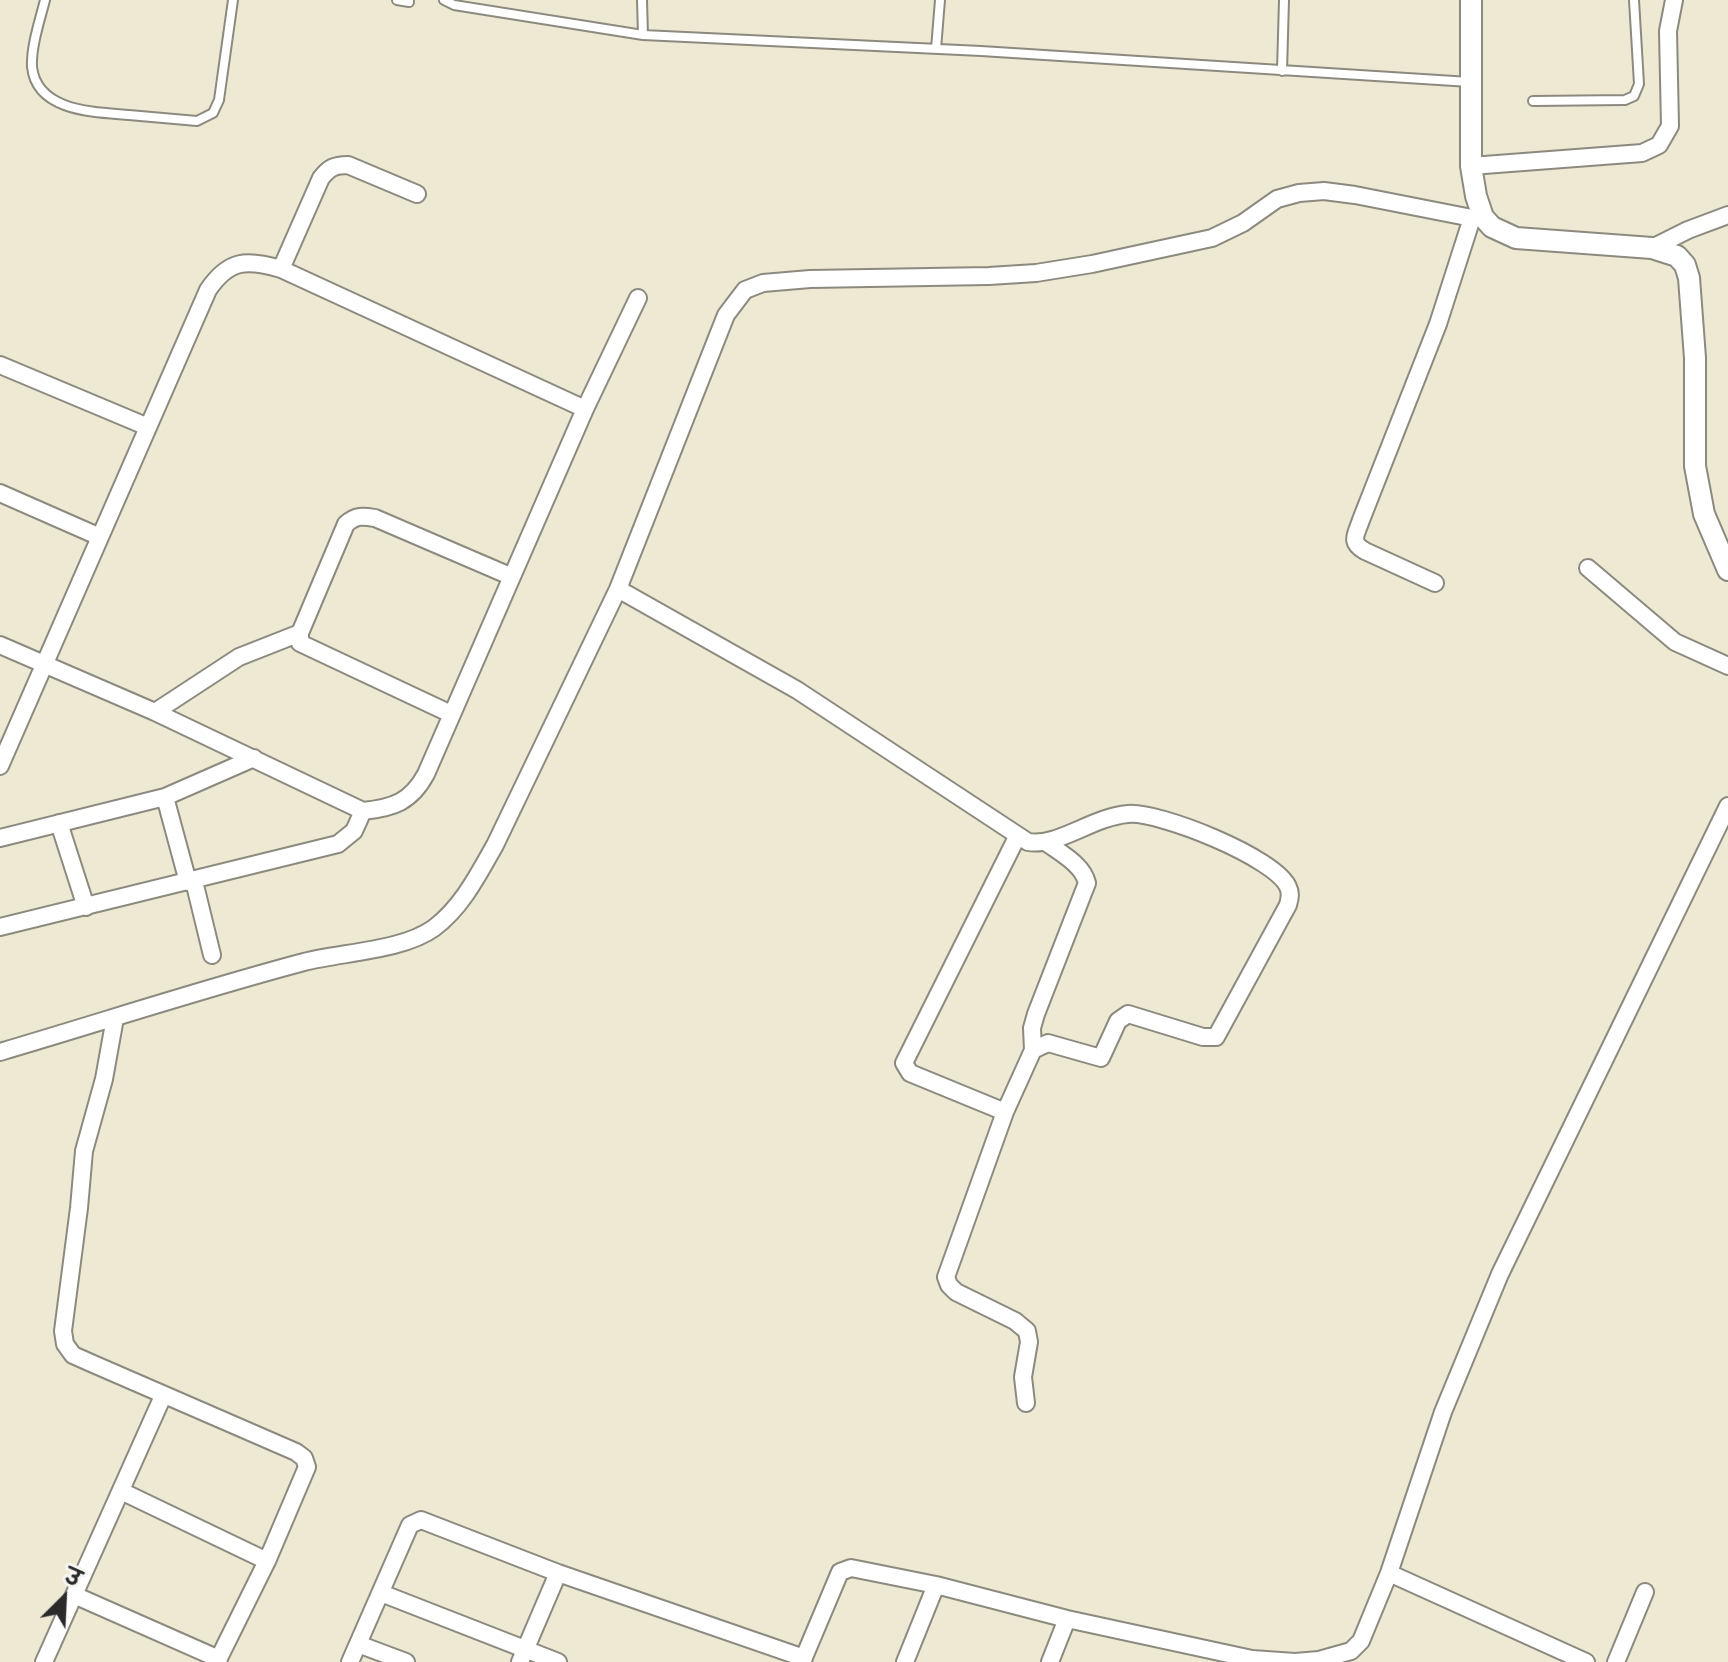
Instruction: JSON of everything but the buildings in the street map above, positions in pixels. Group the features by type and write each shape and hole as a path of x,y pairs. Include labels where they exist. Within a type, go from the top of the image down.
{"street":[{"path":"1435,583 1365,551 1356,546 1355,541 1478,217 1474,182 1471,0"},
{"path":"1474,182 1642,153 1659,145 1670,126 1668,31 1674,0"},
{"path":"281,269 321,178 328,169 348,165 417,194"},
{"path":"0,1052 210,987 321,957 410,939 434,927 462,899 495,845 618,589 726,315 745,290 755,285 810,279 989,276 1036,273 1092,264 1212,238 1243,223 1277,199 1324,191 1478,217 1498,232 1516,238 1652,248 1677,256 1685,265 1689,278 1695,358 1695,466 1704,514 1728,570"},
{"path":"1652,248 1728,215"},
{"path":"0,766 208,290 219,275 230,267 248,262 281,269 585,409"},
{"path":"0,645 155,712 363,811 397,806 418,789 510,576 638,298"},
{"path":"0,365 148,427"},
{"path":"0,493 100,537"},
{"path":"451,714 302,645 300,633 346,524 361,516 375,518 510,576"},
{"path":"1588,568 1675,642 1728,666"},
{"path":"618,589 797,690 1028,842 1047,843 1088,824 1116,816 1145,815 1184,825 1238,850 1278,874 1288,884 1288,905 1216,1037 1203,1037 1128,1014 1118,1021 1101,1058 1048,1043 1033,1050"},
{"path":"155,712 239,657 300,633"},
{"path":"0,838 165,797 254,758"},
{"path":"165,797 212,955"},
{"path":"1357,1662 1358,1645 1389,1573 1443,1412 1500,1274 1728,806"},
{"path":"0,927 338,844 354,831 363,811"},
{"path":"59,823 86,907"},
{"path":"1005,1112 910,1073 904,1063 1017,837"},
{"path":"1026,1403 1023,1377 1029,1342 1027,1331 1015,1321 956,1292 946,1277 1005,1112 1033,1050 1032,1028 1036,1014 1087,883 1085,874 1079,868 1047,843"},
{"path":"74,1595 218,1660 267,1561 307,1467 304,1458 296,1452 73,1355 65,1344 66,1303 84,1151 104,1079 115,1018"},
{"path":"44,1662 163,1396"},
{"path":"121,1491 267,1561"},
{"path":"350,1662 410,1525 416,1520 803,1660 840,1572 851,1568 936,1585 1067,1619 1251,1660 1319,1660 1338,1656 1358,1645"},
{"path":"522,1656 558,1573"},
{"path":"1389,1573 1586,1662"},
{"path":"905,1662 936,1585"},
{"path":"1616,1662 1645,1592"},
{"path":"381,1593 522,1656 558,1662"},
{"path":"1050,1662 1067,1619"},
{"path":"358,1644 406,1662"}],"lane":[{"path":"45,0 32,67 44,93 62,105 81,111 197,121 213,113 219,100 233,0"},
{"path":"397,0 409,2"},
{"path":"444,0 454,5 643,35 936,49 1473,82"},
{"path":"642,0 643,35"},
{"path":"936,49 940,0"},
{"path":"1282,71 1284,0"},
{"path":"1533,101 1625,100 1634,96 1639,84 1634,0"}]}
